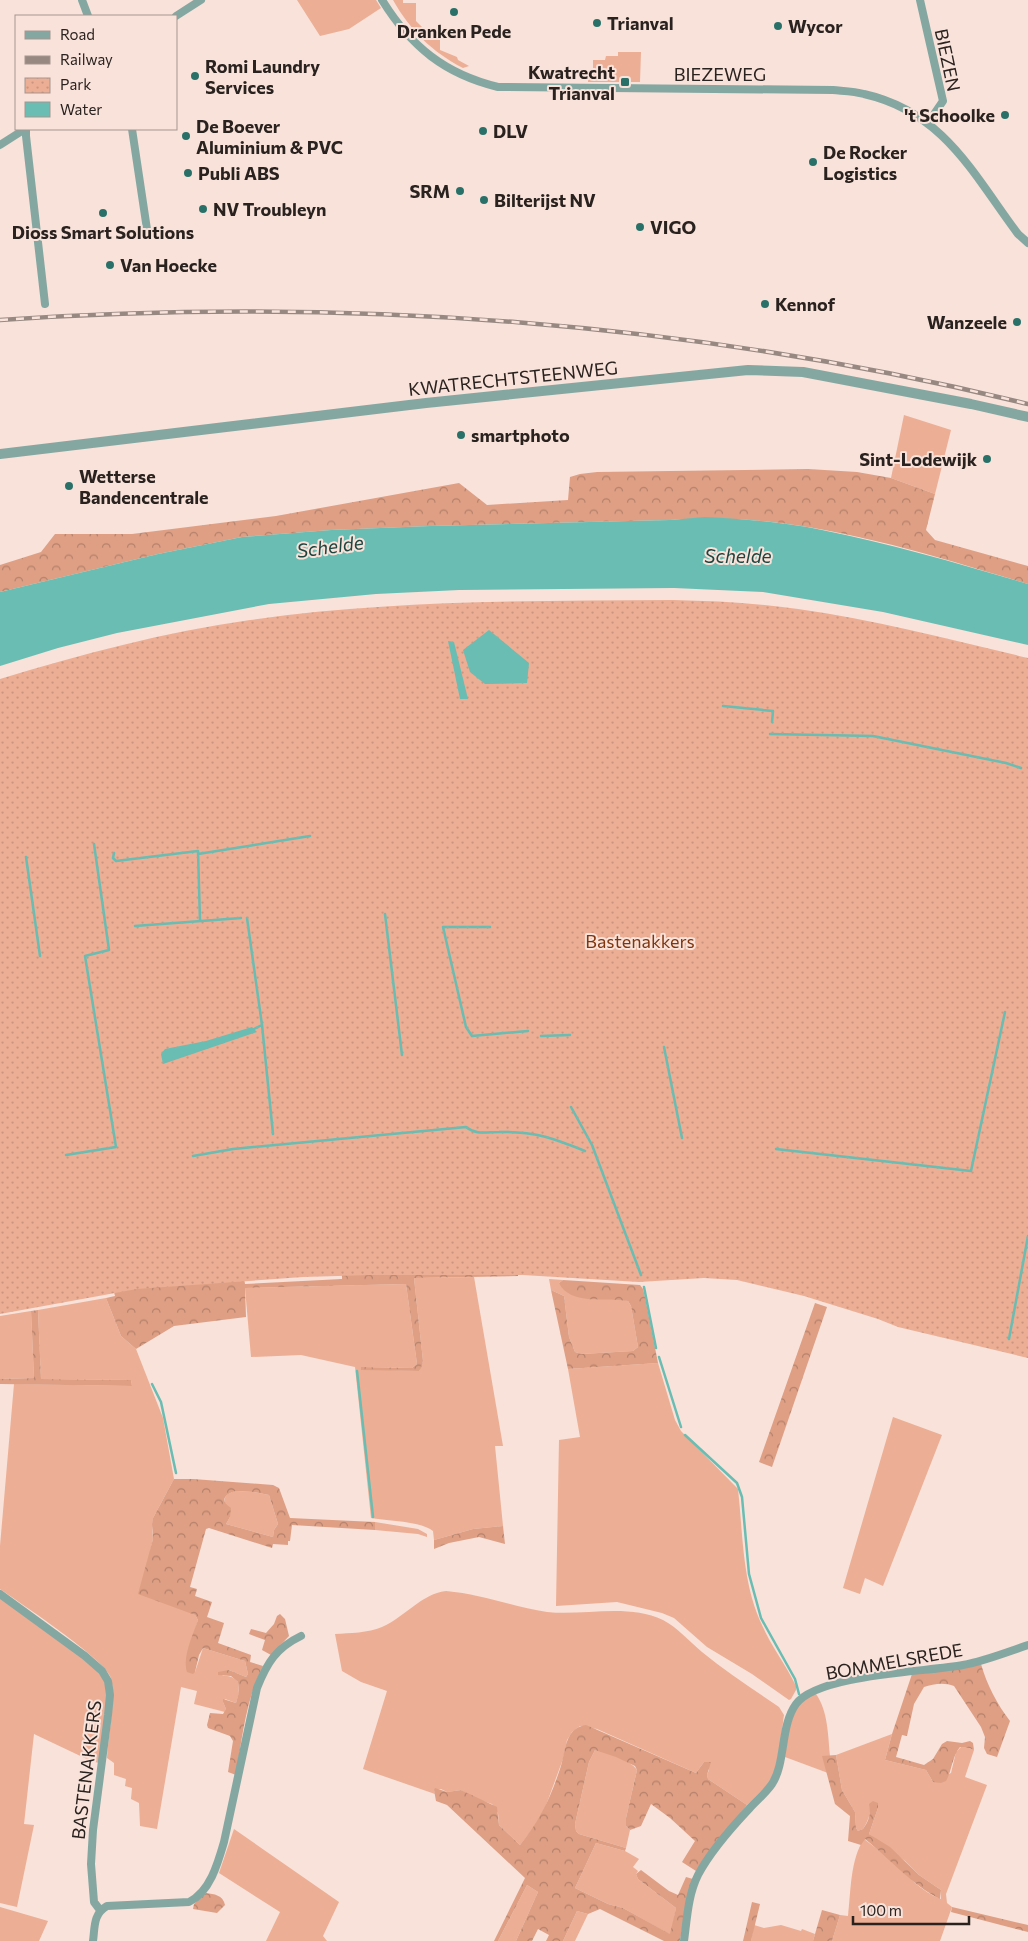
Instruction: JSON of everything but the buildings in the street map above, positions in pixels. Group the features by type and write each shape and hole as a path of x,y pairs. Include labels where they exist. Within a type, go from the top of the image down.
{"street":[{"path":"82,0 88,15"},
{"path":"178,15 201,0"},
{"name":"BIEZEWEG","path":"382,0 420,48 430,57 464,77 491,85 507,88 833,90 862,93 884,100 928,123 943,136 965,159 1018,234 1028,243"},
{"name":"BIEZEN","path":"920,0 943,101 928,123"},
{"path":"132,130 148,236"},
{"path":"0,145 26,131 45,304"},
{"name":"KWATRECHTSTEENWEG","path":"0,454 416,404 748,370 803,372 971,404 1028,417"},
{"name":"BASTENAKKERS","path":"0,1594 85,1656 102,1671 108,1681 110,1695 93,1830 91,1864 94,1902 100,1910"},
{"path":"93,1941 96,1918 100,1910 113,1905 189,1902 201,1894 219,1860 224,1842 257,1688 264,1670 274,1656 286,1643 301,1636"},
{"name":"BOMMELSREDE","path":"684,1941 689,1906 698,1875 740,1818 772,1783 776,1774 790,1716 796,1704 804,1696 829,1686 861,1679 964,1665 1028,1645"}],"green space":[{"path":"297,0 376,0 381,8 349,29 320,36"},
{"path":"393,0 403,0 403,3 416,3 416,21 425,30 440,30 440,50 457,57 458,60 469,66 463,68 441,55 414,30"},
{"path":"618,52 641,52 640,82 588,82 588,77 593,76 593,60 605,60 606,56 618,56"},
{"path":"904,415 951,430 935,494 891,478"},
{"path":"808,469 857,472 891,478 935,494 926,530 935,540 1028,566 1028,584 941,558 852,536 807,527 716,518 430,526 331,530 242,537 158,554 0,592 0,565 41,552 55,534 132,534 276,516 459,483 487,505 568,500 570,477 597,472"},
{"name":"Bastenakkers","path":"673,600 752,604 827,614 914,631 1028,658 1028,1358 898,1327 804,1296 737,1280 704,1278 639,1282 523,1275 303,1277 137,1289 0,1314 0,679 155,637 218,625 303,613 461,603"},
{"path":"518,1131 518,1276 414,1278 423,1361 419,1371 361,1370 361,1367 412,1368 417,1364 406,1284 245,1288 246,1317 174,1326 136,1349 121,1336 106,1298 115,1296 113,1288 244,1278 245,1284 342,1279 342,1272"},
{"path":"474,1277 503,1446 495,1446 503,1526 473,1529 434,1540 433,1531 421,1525 371,1518 355,1367 301,1355 251,1357 245,1288 406,1284 417,1364 412,1368 362,1367 361,1369 419,1371 423,1361 414,1278"},
{"path":"549,1279 563,1280 559,1283 628,1301 631,1306 638,1347 633,1351 582,1354 575,1352 569,1337 564,1296 551,1290"},
{"path":"563,1280 640,1285 645,1297 658,1363 568,1369 551,1290 564,1296 569,1337 575,1352 582,1354 633,1351 638,1347 631,1306 628,1301 580,1298 564,1290 559,1283"},
{"path":"106,1298 121,1336 136,1349 163,1418 174,1479 153,1518 153,1539 150,1552 185,1610 195,1615 198,1620 188,1654 195,1672 203,1648 245,1661 248,1674 246,1677 229,1670 222,1676 231,1677 238,1682 239,1693 236,1703 225,1699 223,1702 226,1709 225,1712 194,1704 197,1691 181,1687 157,1829 140,1826 139,1803 131,1799 132,1788 125,1786 126,1779 114,1775 114,1763 107,1758 113,1696 111,1678 105,1669 79,1645 0,1589 0,1546 14,1384 132,1386 131,1380 41,1379 38,1310"},
{"path":"815,1303 827,1307 772,1467 759,1462"},
{"path":"38,1310 41,1379 131,1380 132,1386 0,1384 0,1379 34,1378 31,1311"},
{"path":"31,1311 34,1378 0,1379 0,1316"},
{"path":"658,1363 675,1420 681,1431 738,1489 744,1558 755,1609 766,1633 796,1686 796,1690 789,1700 752,1674 707,1647 674,1618 662,1613 617,1602 556,1606 559,1440 580,1437 568,1369"},
{"path":"893,1417 942,1435 883,1586 865,1578 860,1594 843,1588"},
{"path":"174,1479 193,1479 273,1485 279,1488 290,1518 375,1522 375,1530 292,1525 288,1545 273,1544 272,1548 209,1528 206,1529 190,1587 197,1589 195,1596 212,1602 207,1617 224,1623 218,1643 251,1655 250,1662 263,1666 252,1692 236,1775 228,1772 233,1741 230,1736 208,1728 207,1725 210,1713 223,1714 226,1709 223,1699 236,1703 239,1692 238,1682 231,1676 218,1675 218,1672 229,1670 246,1677 248,1674 245,1661 203,1648 199,1655 195,1672 193,1674 187,1672 187,1653 198,1620 195,1615 138,1594 153,1539 153,1518","holes":["236,1491 269,1495 278,1524 274,1530 273,1537 226,1524 230,1517 231,1508 224,1500 226,1496"]},
{"path":"236,1491 269,1495 278,1524 274,1530 273,1537 226,1524 230,1517 225,1504 225,1498 230,1493"},
{"path":"375,1522 418,1529 427,1534 427,1537 418,1534 375,1530"},
{"path":"503,1526 505,1544 479,1537 449,1543 434,1549 434,1540 473,1529"},
{"path":"446,1591 547,1612 635,1612 649,1615 668,1623 720,1666 779,1707 784,1715 775,1770 767,1785 747,1805 708,1779 709,1770 704,1762 696,1773 597,1729 580,1726 572,1732 567,1740 563,1759 545,1808 536,1825 520,1845 499,1825 498,1813 492,1804 477,1799 461,1790 447,1792 441,1789 434,1790 435,1794 363,1769 387,1691 361,1682 342,1671 335,1634 365,1632 377,1629 398,1618 429,1596"},
{"path":"0,1598 57,1638 88,1663 105,1682 107,1690 99,1763 34,1734 24,1824 34,1825 17,1907 0,1903"},
{"path":"280,1614 285,1619 289,1636 271,1655 262,1650 265,1640 249,1634 251,1629 266,1633"},
{"path":"981,1664 993,1694 1010,1721 997,1757 987,1754 984,1748 985,1737 981,1727 954,1686 935,1684 924,1687 914,1704 907,1736 902,1735 896,1757 924,1765 933,1759 942,1744 947,1741 962,1743 970,1741 973,1743 974,1750 960,1747 955,1755 946,1781 941,1783 933,1782 926,1770 885,1760 912,1674"},
{"path":"816,1694 823,1708 827,1723 830,1756 823,1757 828,1773 785,1757 789,1725 795,1709 805,1698"},
{"path":"586,1725 696,1773 704,1762 711,1762 707,1775 708,1779 747,1805 696,1871 682,1862 695,1841 670,1818 651,1804 641,1826 630,1830 626,1826 626,1818 637,1770 635,1766 595,1750 589,1762 575,1824 576,1831 579,1834 626,1848 625,1851 596,1843 575,1888 608,1904 623,1908 670,1934 676,1908 638,1879 636,1874 641,1870 669,1891 678,1895 686,1877 693,1879 680,1941 664,1941 600,1909 588,1914 577,1911 563,1941 546,1941 549,1935 538,1929 532,1941 516,1941 538,1892 527,1885 498,1941 494,1941 525,1878 447,1805 436,1801 434,1790 435,1788 447,1792 461,1790 497,1807 499,1825 520,1845 539,1818 548,1800 570,1735 577,1728"},
{"path":"892,1734 885,1760 926,1770 933,1782 951,1773 956,1752 961,1747 969,1748 974,1750 965,1777 987,1785 946,1894 947,1903 952,1907 940,1941 832,1941 840,1915 848,1916 854,1866 859,1847 864,1839 889,1858 921,1888 941,1899 941,1890 919,1875 905,1861 869,1834 878,1808 870,1804 868,1820 863,1829 858,1831 856,1828 855,1812 842,1790 836,1755"},
{"path":"595,1750 624,1760 637,1770 626,1818 626,1826 630,1830 626,1848 579,1834 576,1831 575,1824 589,1762"},
{"path":"836,1755 842,1790 855,1812 856,1828 858,1831 863,1829 868,1820 870,1814 869,1804 873,1801 878,1803 869,1834 890,1847 919,1875 941,1890 940,1899 920,1887 865,1839 861,1845 848,1841 850,1816 835,1804 822,1756"},
{"path":"234,1829 339,1902 323,1936 327,1941 266,1941 280,1912 219,1873"},
{"path":"596,1843 625,1851 639,1859 633,1867 638,1871 636,1874 638,1879 676,1908 671,1935 623,1908 608,1904 575,1888"},
{"path":"527,1885 538,1892 516,1941 498,1941"},
{"path":"206,1893 218,1896 224,1902 225,1905 217,1913 193,1909 194,1904"},
{"path":"752,1902 760,1904 751,1941 743,1941"},
{"path":"0,1907 48,1921 39,1941 0,1941"},
{"path":"952,1907 1028,1925 1028,1932 951,1912"},
{"path":"822,1910 840,1915 832,1941 813,1941"},
{"path":"577,1911 588,1914 575,1941 563,1941"},
{"path":"754,1925 764,1928 781,1925 801,1931 802,1929 815,1934 813,1941 751,1941"}],"water":[{"name":"Schelde","path":"705,517 764,521 822,530 900,548 1028,584 1028,645 883,612 763,592 674,588 459,590 376,594 269,604 117,633 58,648 0,666 0,592 158,554 242,537 331,530 670,520"},
{"path":"489,630 529,663 527,683 485,684 470,672 463,650"},
{"path":"448,641 454,642 468,699 460,699"},
{"path":"252,1027 257,1032 163,1064 161,1054 165,1049 206,1041"}],"waterway":[{"path":"723,706 773,711 772,722"},
{"path":"770,734 873,736 1006,763 1021,768"},
{"path":"198,854 310,836"},
{"path":"66,1155 116,1147 85,956 109,950 94,844"},
{"path":"114,853 113,858 116,861 198,851 200,921"},
{"path":"26,857 40,956"},
{"path":"385,914 402,1055"},
{"path":"135,926 241,918"},
{"path":"247,918 262,1025 273,1134"},
{"path":"490,927 443,927 466,1027 472,1036 528,1031"},
{"path":"776,1149 971,1171 1005,1012"},
{"path":"254,1029 262,1025"},
{"path":"541,1036 570,1035"},
{"path":"664,1047 682,1138"},
{"path":"571,1107 592,1145 641,1275"},
{"path":"193,1156 233,1149 466,1127 470,1130 485,1133 511,1132 533,1134 585,1151"},
{"path":"1009,1339 1028,1236"},
{"path":"644,1287 656,1348"},
{"path":"659,1357 681,1427"},
{"path":"357,1371 373,1517"},
{"path":"152,1384 161,1402 176,1473"},
{"path":"685,1435 737,1483 742,1497 749,1574 761,1618 795,1679 799,1694"}],"railway":[{"path":"0,320 129,313 258,311 388,314 517,322 646,335 775,353 902,376 1028,404"}],"place":[{"name":"Dranken Pede","path":"454,12"},
{"name":"Trianval","path":"597,23"},
{"name":"Wycor","path":"778,26"},
{"name":"Romi Laundry Services","path":"195,76"},
{"name":"Kwatrecht Trianval","path":"625,82"},
{"name":"'t Schoolke","path":"1005,115"},
{"name":"DLV","path":"483,131"},
{"name":"De Boever Aluminium & PVC","path":"186,136"},
{"name":"De Rocker Logistics","path":"813,162"},
{"name":"Publi ABS","path":"188,173"},
{"name":"SRM","path":"460,191"},
{"name":"Bilterijst NV","path":"484,200"},
{"name":"NV Troubleyn","path":"203,209"},
{"name":"Dioss Smart Solutions","path":"103,213"},
{"name":"VIGO","path":"640,227"},
{"name":"Van Hoecke","path":"110,265"},
{"name":"Kennof","path":"765,304"},
{"name":"Wanzeele","path":"1017,322"},
{"name":"smartphoto","path":"461,435"},
{"name":"Sint-Lodewijk","path":"987,459"},
{"name":"Wetterse Bandencentrale","path":"69,486"}]}
